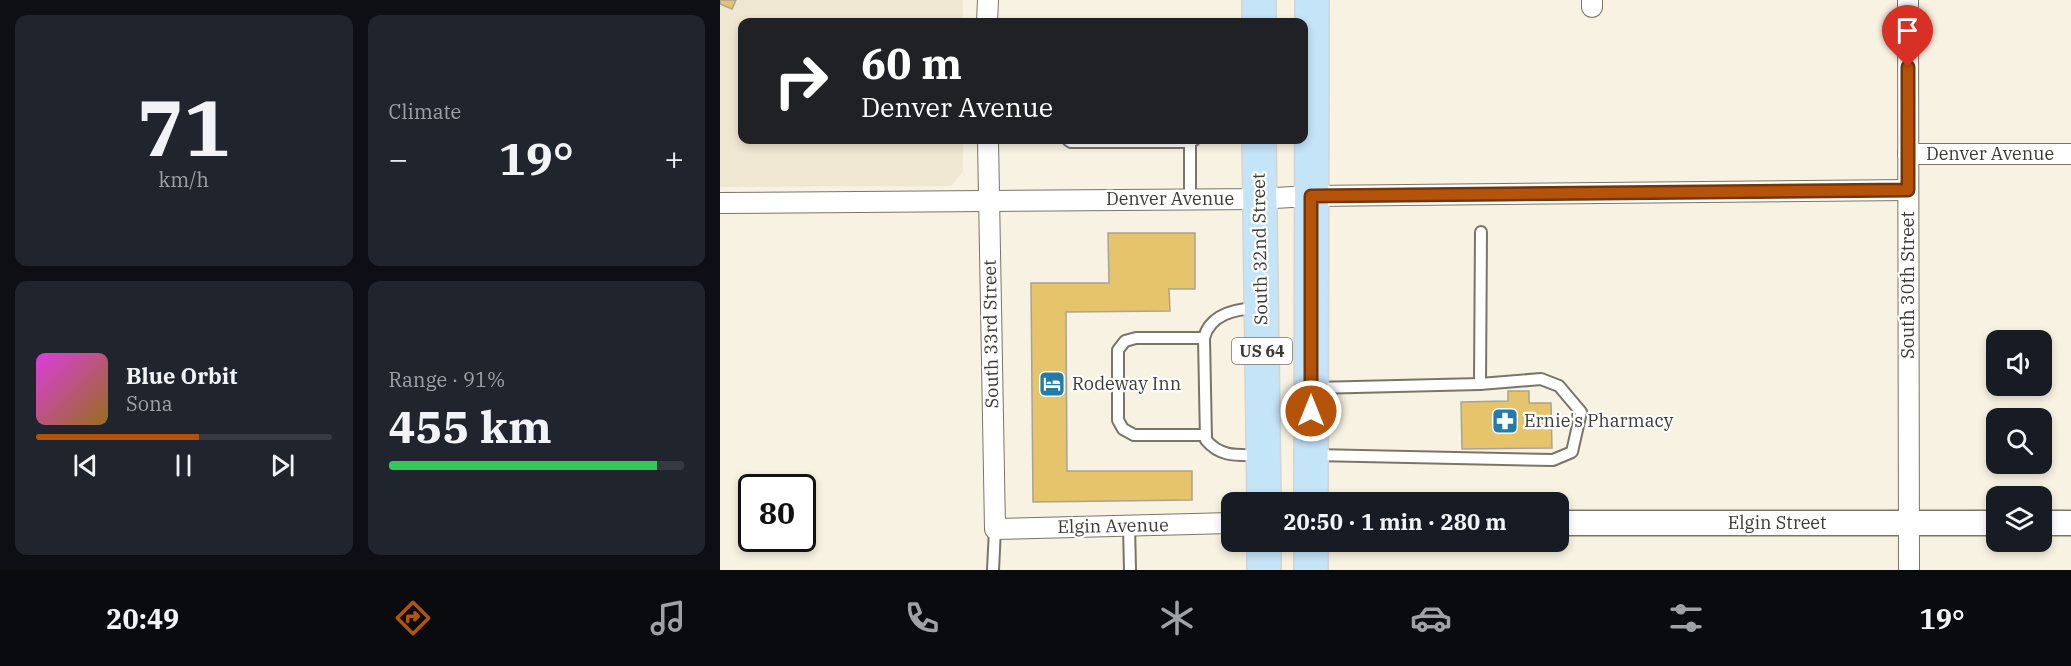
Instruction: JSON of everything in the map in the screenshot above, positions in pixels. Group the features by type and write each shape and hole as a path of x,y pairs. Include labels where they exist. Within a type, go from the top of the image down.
{"highway":[{"path":"1259,0 1259,18"},
{"name":"US 64","path":"1311,492 1312,0"},
{"name":"South 32nd Street","path":"1259,144 1264,492"},
{"path":"1264,552 1264,570"},
{"path":"1311,552 1311,570"}],"street":[{"path":"987,18 988,0"},
{"name":"South 30th Street","path":"1908,0 1909,570"},
{"name":"South 33rd Street","path":"988,144 995,528"},
{"name":"Denver Avenue","path":"1908,154 2071,154"},
{"name":"Denver Avenue","path":"720,203 1259,199 1311,196 1908,190"},
{"name":"Elgin Avenue","path":"995,528 1221,523"},
{"name":"Elgin Street","path":"1569,523 1986,523"},
{"path":"2052,523 2071,523"}],"lane":[{"path":"1190,198 1192,144"},
{"path":"1480,384 1481,232"},
{"path":"1261,308 1244,308 1227,313 1206,328 1204,338 1206,440 1218,452 1263,455"},
{"path":"1204,338 1137,338 1125,341 1118,350 1118,420 1123,429 1134,435 1206,435"},
{"path":"1311,388 1480,384 1541,379 1560,386 1581,412 1572,452 1552,460 1311,455"},
{"path":"1129,525 1130,570"},
{"path":"993,570 995,528"}],"shaded area":[{"path":"720,0 963,0 963,18 738,18 738,144 963,144 963,171 951,186 720,187"}],"building":[{"path":"720,0 736,0 732,9 720,4"},
{"path":"1108,233 1195,233 1195,289 1169,289 1170,311 1066,312 1067,471 1192,471 1192,500 1033,502 1031,283 1109,283"},
{"path":"1508,391 1529,391 1529,403 1551,403 1552,448 1462,449 1461,402 1508,401"}],"place":[{"name":"Rodeway Inn","path":"1052,384"},
{"name":"Ernie's Pharmacy","path":"1505,421"}],"route":[{"path":"1311,411 1311,196 1908,190 1908,67"}]}
